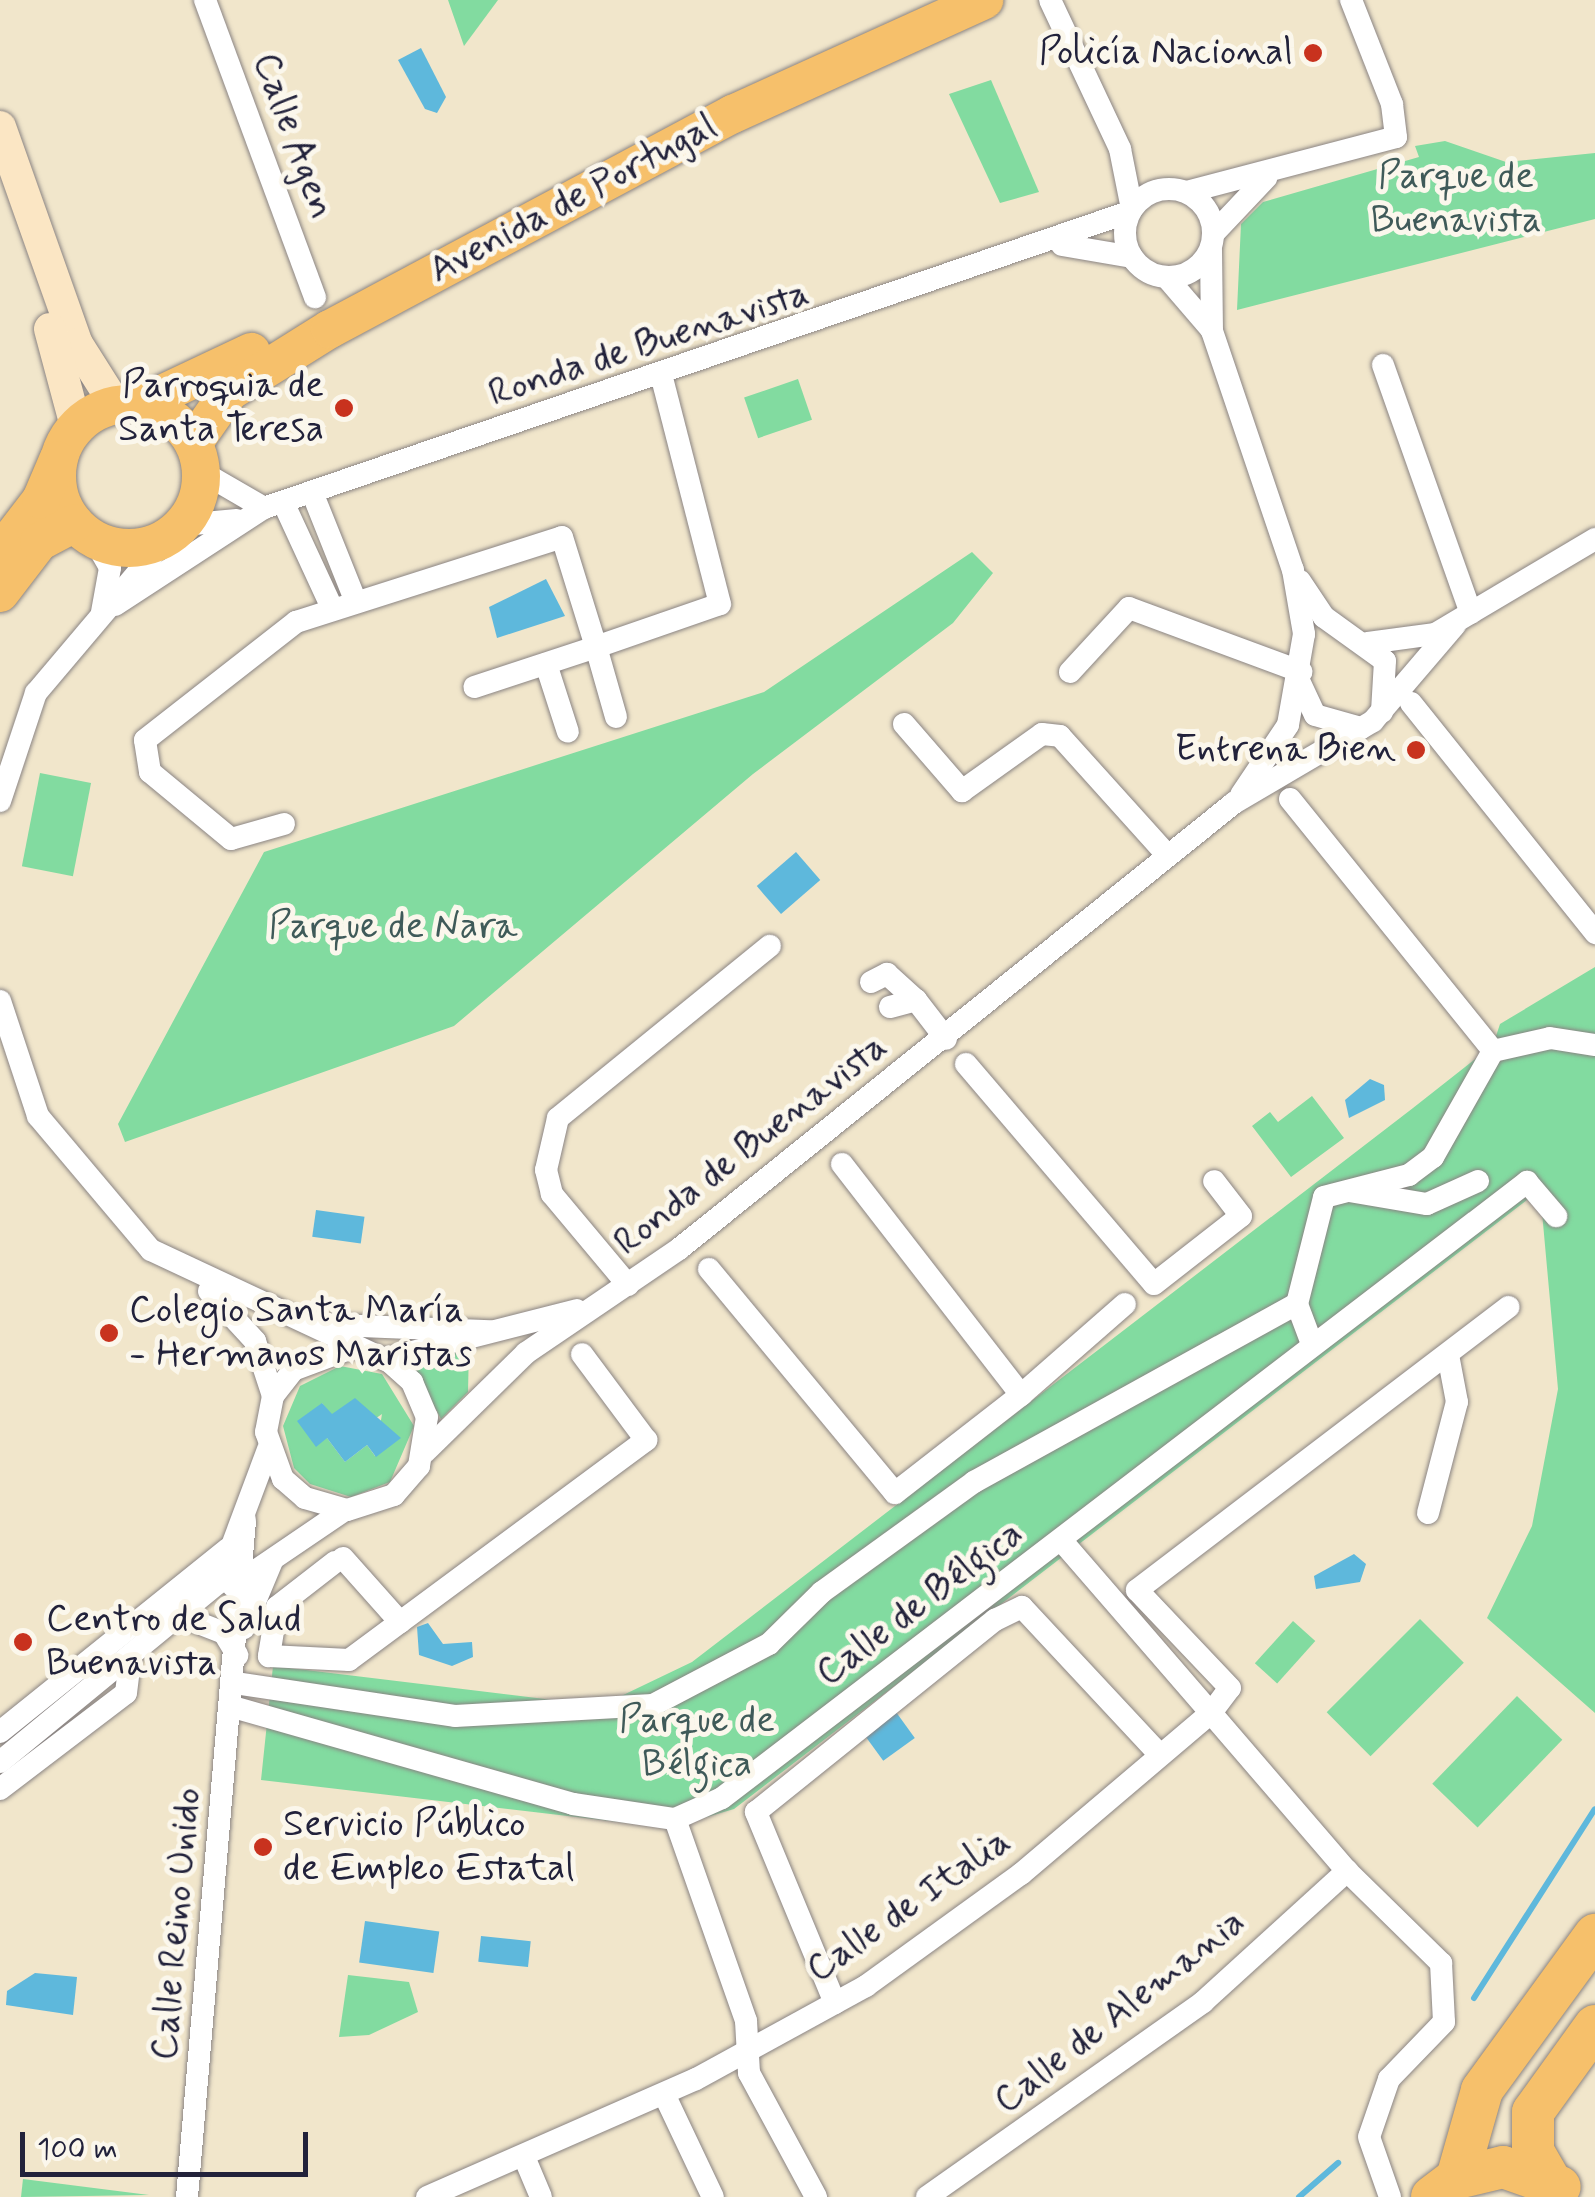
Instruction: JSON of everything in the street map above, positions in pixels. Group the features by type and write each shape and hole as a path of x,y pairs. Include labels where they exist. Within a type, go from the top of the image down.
{"highway":[{"path":"1418,2193 1482,2090 1595,1936"},
{"path":"1570,2190 1532,2151 1533,2112 1595,2026"},
{"path":"1418,2193 1503,2167 1570,2190"}],"main road":[{"name":"Avenida de Portugal","path":"128,404 198,382 723,94 932,0"},
{"name":"Avenida de Portugal","path":"198,457 228,392 330,329 733,114 984,0"},
{"path":"0,127 78,344 128,404 172,417 198,457 175,532 142,547 84,530 39,542 0,593"},
{"path":"0,193 68,439 57,477 84,530"},
{"path":"0,553 42,500 68,439 128,404"}],"street":[{"name":"Calle Agen","path":"205,0 315,297"},
{"path":"1050,0 1122,155 1131,210 1132,258 1167,278 1187,274 1268,176"},
{"path":"1131,210 1180,191 1268,176 1396,137 1392,104 1351,0"},
{"path":"1122,155 1180,191 1213,241"},
{"name":"Ronda de Buenavista","path":"0,801 36,692 175,532 264,510 1054,243 1131,210"},
{"name":"Ronda de Buenavista","path":"1213,241 1212,331 1292,570 1302,673"},
{"name":"Ronda de Buenavista","path":"1054,243 1132,258"},
{"name":"Ronda de Buenavista","path":"1167,278 1212,331"},
{"path":"1383,364 1463,619"},
{"path":"474,688 720,604 661,374"},
{"path":"198,457 264,510 332,608"},
{"path":"312,492 356,602"},
{"name":"Ronda de Buenavista","path":"107,613 264,510"},
{"name":"Ronda de Buenavista","path":"84,530 111,582 107,613"},
{"path":"284,824 230,839 150,772 145,740 296,622 332,608 562,538 616,717"},
{"name":"Ronda de Buenavista","path":"1234,803 1281,739 1302,673 1326,641 1418,640 1463,619 1595,539"},
{"name":"Ronda de Buenavista","path":"1292,570 1324,617 1362,641 1389,669 1382,712"},
{"path":"1070,672 1129,608 1302,673 1315,715 1362,728"},
{"name":"Ronda de Buenavista","path":"183,1617 345,1510 394,1495 424,1452 475,1396 585,1308 628,1285 946,1038 1234,803 1362,728 1382,712 1463,619"},
{"path":"546,664 568,732"},
{"path":"1411,703 1595,933"},
{"path":"904,724 962,791 1042,734 1060,736 1168,856"},
{"path":"1290,799 1492,1051"},
{"path":"628,1285 552,1194 546,1170 558,1118 770,946"},
{"path":"870,982 888,974 916,1000 946,1038"},
{"path":"890,1007 916,1000"},
{"name":"Ronda de Buenavista","path":"0,1001 24,1087 72,1166 151,1250 196,1278 349,1349 385,1359 585,1308"},
{"path":"1312,1344 1297,1304 1318,1206 1335,1189 1409,1175 1434,1157 1492,1051 1550,1038 1595,1045"},
{"path":"966,1064 1154,1284 1241,1216 1214,1181"},
{"path":"842,1164 1021,1395"},
{"path":"1335,1189 1427,1204 1478,1181"},
{"name":"Calle de Bélgica","path":"676,1818 722,1798 1527,1182 1556,1216"},
{"path":"709,1268 896,1494 1021,1395 1125,1304"},
{"name":"Ronda de Buenavista","path":"196,1278 255,1342 274,1396 268,1448 245,1520"},
{"path":"235,1683 455,1716 652,1705 768,1644 822,1592 974,1482 1297,1304"},
{"path":"1212,1712 1230,1688 1137,1590 1509,1307"},
{"name":"Ronda de Buenavista","path":"275,1314 346,1328 490,1331"},
{"path":"274,1396 306,1360 349,1349"},
{"path":"400,1622 339,1560 280,1596 270,1625 269,1656 349,1660 646,1440 582,1354"},
{"path":"1428,1513 1457,1402 1448,1354"},
{"path":"385,1359 421,1397 424,1452"},
{"path":"268,1448 305,1498 345,1510"},
{"path":"0,1762 183,1617 226,1572 245,1520"},
{"name":"Calle Reino Unido","path":"187,2197 234,1707 238,1583 245,1520"},
{"path":"1061,1540 1347,1871 1422,1939 1447,1984 1444,2022 1376,2105 1370,2154 1418,2193"},
{"path":"0,1732 234,1542"},
{"name":"Calle Reino Unido","path":"238,1650 272,1561"},
{"path":"835,2002 756,1812 995,1620 1022,1607 1160,1755"},
{"path":"183,1617 224,1632 238,1650"},
{"path":"0,1788 126,1693 130,1659"},
{"path":"234,1707 573,1804 676,1818 749,2048 749,2073 816,2197"},
{"name":"Calle de Italia","path":"427,2197 526,2159 664,2094 835,2002 1021,1874 1212,1712"},
{"name":"Calle de Alemania","path":"927,2197 1203,2002 1347,1871"},
{"path":"664,2094 713,2197"},
{"path":"526,2159 541,2197"}],"green space":[{"path":"448,0 498,0 464,46"},
{"path":"991,80 1039,192 1000,203 949,94"},
{"name":"Parque de Buenavista","path":"1445,141 1506,162 1595,153 1595,219 1237,310 1241,224 1263,202 1419,157 1415,146"},
{"path":"798,379 812,420 758,438 744,398"},
{"name":"Parque de Nara","path":"972,552 993,573 953,623 753,774 454,1026 125,1142 118,1124 264,852 764,692"},
{"path":"40,773 91,783 73,876 22,866"},
{"name":"Parque de Bélgica","path":"1595,967 1595,1713 1487,1618 1532,1526 1558,1389 1540,1190 734,1809 670,1828 261,1780 273,1666 561,1701 619,1697 692,1662 1493,1045 1500,1024"},
{"path":"1312,1096 1344,1138 1291,1177 1252,1126 1270,1112 1278,1122"},
{"path":"469,1347 468,1392 441,1419 409,1359"},
{"path":"340,1366 382,1374 414,1426 390,1482 351,1497 310,1484 294,1468 283,1426 300,1386","holes":["322,1403 331,1415 372,1421 382,1414 375,1456 367,1445 345,1462 327,1438"]},
{"path":"1420,1619 1464,1663 1371,1756 1327,1712"},
{"path":"1293,1621 1315,1641 1277,1683 1255,1663"},
{"path":"1517,1696 1562,1740 1478,1828 1432,1784"},
{"path":"348,1975 409,1982 418,2012 369,2035 339,2037"},
{"path":"23,2179 149,2195 21,2197"}],"water":[{"path":"421,48 446,97 437,113 425,109 398,60"},
{"path":"546,579 565,616 497,638 489,607"},
{"path":"796,852 820,880 781,914 757,886"},
{"path":"1370,1079 1384,1085 1385,1100 1349,1118 1345,1100"},
{"path":"316,1210 365,1217 361,1244 312,1237"},
{"path":"355,1398 401,1438 376,1457 367,1445 345,1462 327,1438 316,1447 297,1421 322,1403 332,1414"},
{"path":"1354,1554 1366,1564 1360,1582 1316,1589 1314,1576"},
{"path":"428,1623 443,1644 472,1642 473,1657 452,1666 419,1655 417,1627"},
{"path":"896,1712 915,1738 883,1761 864,1735"},
{"path":"365,1921 439,1931 433,1973 359,1963"},
{"path":"481,1936 531,1941 528,1967 478,1962"},
{"path":"35,1973 77,1977 73,2015 6,2005 7,1991"}],"waterway":[{"path":"1474,1998 1595,1809"},
{"path":"1299,2197 1338,2163"}],"place":[{"name":"Policía Nacional","path":"1313,53"},
{"name":"Parroquia de Santa Teresa","path":"344,408"},
{"name":"Entrena Bien","path":"1416,750"},
{"name":"Colegio Santa María - Hermanos Maristas","path":"109,1333"},
{"name":"Centro de Salud Buenavista","path":"23,1642"},
{"name":"Servicio Público de Empleo Estatal","path":"263,1847"}]}
